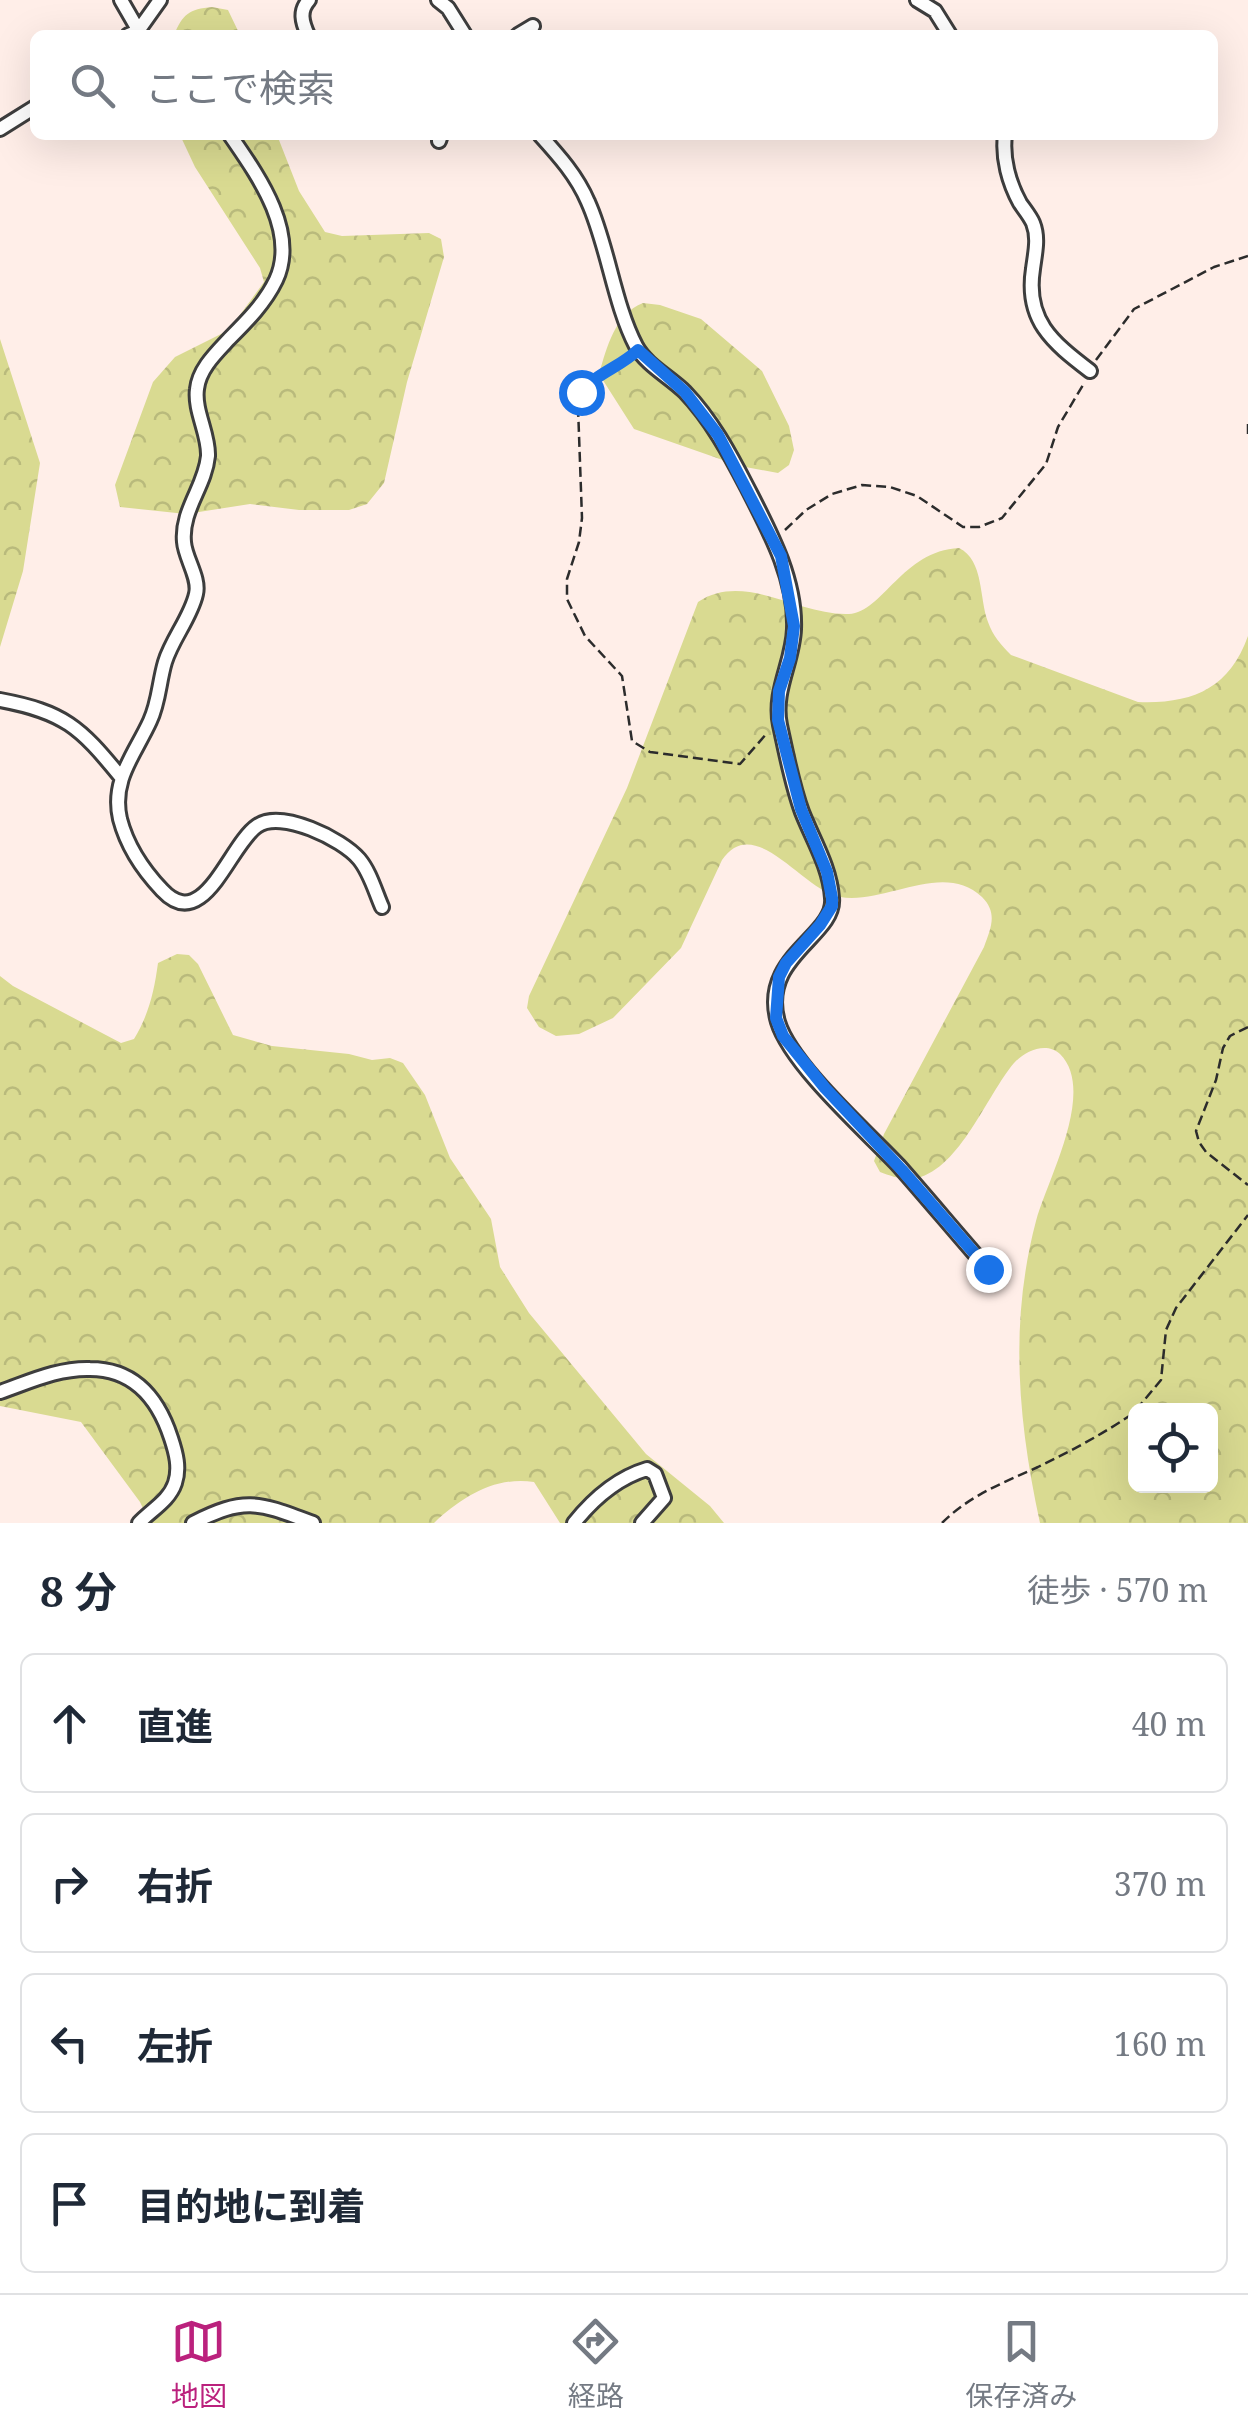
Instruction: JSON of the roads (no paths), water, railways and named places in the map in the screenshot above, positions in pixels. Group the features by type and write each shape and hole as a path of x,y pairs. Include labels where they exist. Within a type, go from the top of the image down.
{"street":[{"path":"121,0 134,30"},
{"path":"139,30 160,0"},
{"path":"306,30 302,16 309,0"},
{"path":"438,0 462,30"},
{"path":"917,0 935,11 947,30"},
{"path":"526,30 533,26"},
{"path":"0,129 30,110"},
{"path":"233,140 271,202 280,231 280,266 263,301 210,360 197,390 208,451 203,476 187,510 184,531 196,593 164,664 152,719 120,776 120,817 131,848 169,898 180,902 198,899 215,884 229,858 261,822 290,822 311,828 346,848 367,872 382,907"},
{"path":"544,140 572,172 588,202 638,350 685,392 718,435 781,556 794,626 790,658 779,691 778,720 801,809 827,872 832,898 832,906 820,925 786,963 779,977 776,1018 783,1036 988,1269"},
{"path":"1006,140 1006,166 1037,239 1031,279 1034,313 1056,342 1090,371"},
{"path":"0,700 41,709 70,722 120,776"},
{"path":"0,1392 57,1372 88,1368 118,1373 147,1390 166,1421 178,1464 171,1493 140,1523"},
{"path":"574,1523 620,1480 647,1469 655,1474 664,1498 642,1523"},
{"path":"193,1523 218,1510 252,1504 313,1523"}]}
